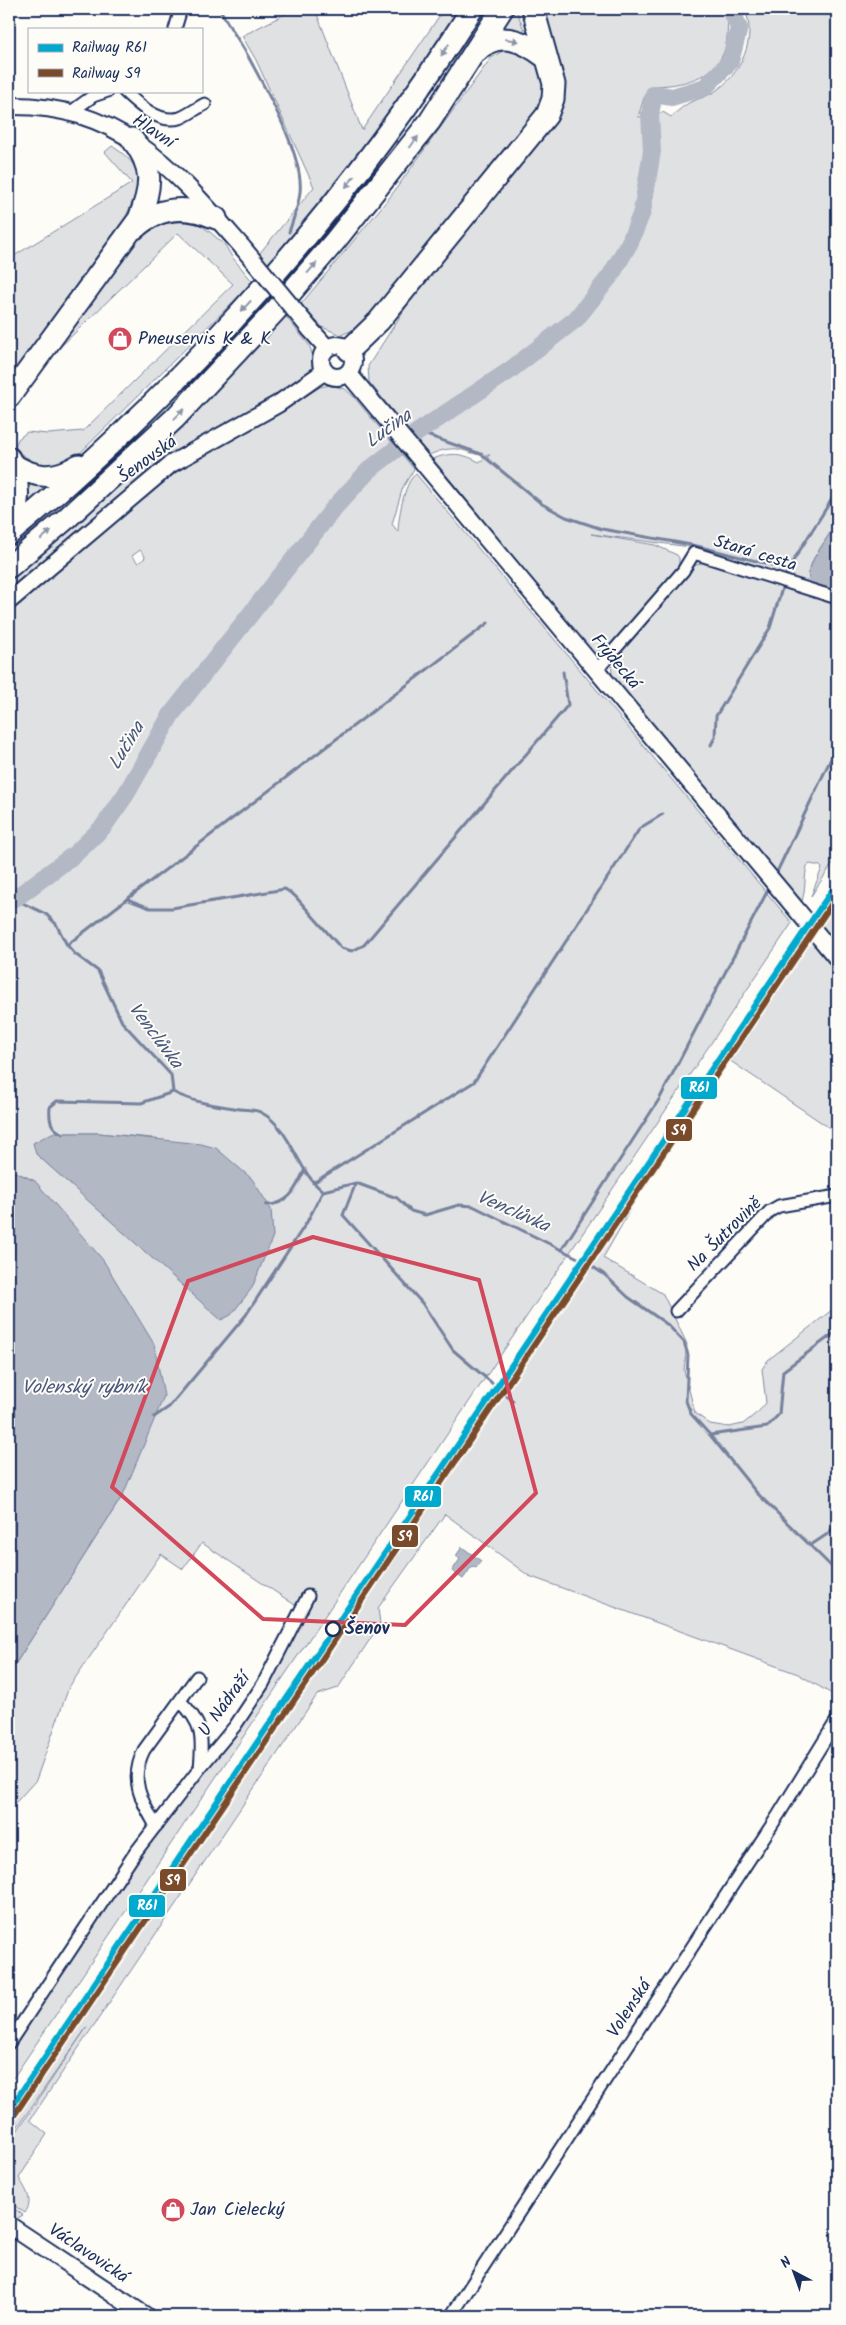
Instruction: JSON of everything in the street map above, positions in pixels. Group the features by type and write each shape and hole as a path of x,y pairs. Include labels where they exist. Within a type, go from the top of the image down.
{"highway":[{"path":"9,534 123,433 202,354 262,290 376,150 415,96 472,9"},
{"path":"9,567 136,456 221,371 341,233 430,122 502,9"},
{"path":"349,350 379,321 543,122 554,92 552,74 545,57 533,9"},
{"path":"462,73 478,50 499,38 518,40 545,57"},
{"path":"9,398 131,232 145,205 149,183 147,162 132,139"},
{"path":"131,232 149,217 171,209 194,210 216,218"},
{"path":"10,460 36,476 60,475 81,464 106,441 123,433"},
{"path":"9,524 14,515 19,490 10,460"}],"main road":[{"name":"Hlavní","path":"9,106 47,108 71,112 102,124 132,139 166,164 243,248 327,348"},
{"path":"337,344 349,350 354,363 348,373 336,377 325,372 321,360 327,348 337,344"},
{"name":"Šenovská","path":"9,601 171,464 278,404 325,372"},
{"name":"Frýdecká","path":"348,373 834,953"},
{"name":"Václavovická","path":"9,2225 146,2316"}],"street":[{"path":"175,28 182,9"},
{"path":"71,112 93,96 105,92"},
{"path":"125,92 140,106 156,115 169,118 180,118 205,104"},
{"name":"Stará cesta","path":"596,671 683,571 694,553 837,598"},
{"name":"Na Šutrovině","path":"676,1311 770,1211 779,1206 837,1196"},
{"name":"U Nádraží","path":"9,2043 135,1854 200,1768 235,1726 263,1684 308,1596"},
{"path":"156,1826 142,1802 136,1778 137,1764 144,1750 197,1677"},
{"path":"180,1701 198,1720 202,1749 200,1768"},
{"name":"Volenská","path":"451,2316 779,1814 837,1720"}],"highlighted area":[{"path":"313,1237 479,1280 536,1493 405,1625 263,1619 112,1487 188,1281"}],"shaded area":[{"path":"295,9 315,9 362,130 444,9 462,9 392,112 270,266 259,254 314,187 256,60 242,36"},
{"path":"514,9 516,9 526,35 500,31"},
{"path":"541,9 719,10 728,21 726,45 721,59 706,74 696,79 663,86 652,86 644,98 638,117 663,112 671,117 687,104 709,95 724,85 739,66 748,44 748,20 745,9 837,9 837,522 814,558 808,573 810,584 690,547 591,534 655,545 677,555 679,558 679,569 616,641 607,648 593,653 433,459 456,454 479,462 490,455 478,455 454,449 443,450 429,455 369,382 368,366 417,290 549,129 563,103 564,74"},
{"path":"506,49 532,53 545,79 541,112 360,327 341,335 322,327 301,304 390,197 491,58"},
{"path":"112,146 131,161 138,176 138,185 126,216 9,377 9,259 132,183 105,152"},
{"path":"163,220 186,220 199,224 225,245 232,257 253,282 72,461 44,468 21,454 15,447 18,439 27,432 48,434 83,431 233,284 178,233 52,355 138,240"},
{"path":"283,313 309,345 312,353 312,371 9,593 9,578"},
{"path":"330,385 345,389 414,469 403,487 392,524 398,532 405,492 408,484 416,474 792,923 9,2084 9,2052 114,1895 132,1863 250,1710 298,1607 202,1543 183,1569 161,1554 69,1687 36,1780 9,1810 9,1674 123,1495 35,1181 9,1169 9,608 167,475 270,418 320,387","holes":["140,550 145,556 138,563 132,556","52,1133 99,1133 152,1138 83,1195 36,1154"]},
{"path":"26,481 49,487 26,506"},
{"path":"707,560 837,601 837,857 811,896 822,868 810,864 807,866 802,901 612,675 611,661 694,566"},
{"path":"837,898 837,943 820,923"},
{"path":"809,939 837,974 837,1133 729,1060"},
{"path":"656,1165 603,1258 663,1294 687,1344 684,1370 695,1413 710,1424 729,1427 743,1424 766,1403 762,1369 768,1360 837,1306 837,1697 798,1674 529,1576 445,1514 378,1608 380,1624 338,1688 317,1695 30,2120 47,2134 19,2178 29,2199 28,2208 25,2213 9,2202 9,2143 87,2027 9,2139 9,2125"},
{"path":"9,2205 23,2215 13,2221 9,2217"}],"water":[{"path":"837,522 837,592 810,584 808,573 814,558"},
{"path":"52,1133 99,1133 201,1144 216,1148 252,1179 271,1209 273,1236 252,1288 231,1315 221,1320 36,1154 33,1143"},
{"name":"Volenský rybník","path":"9,1169 35,1181 103,1260 154,1344 164,1396 123,1495 9,1674"},
{"path":"462,1547 481,1561 476,1568 472,1566 463,1579 452,1571 460,1559 456,1556"}],"waterway":[{"path":"220,9 274,105 296,160 300,177 300,192 289,232"},
{"name":"Lučina","path":"9,900 17,897 75,854 103,827 126,794 171,715 334,508 369,470 418,432 509,371 576,319 611,275 630,242 642,212 652,151 650,114 654,94 672,97 705,87 730,62 739,28 731,9"},
{"path":"418,432 481,454 542,504 566,517 602,529 697,546 788,569"},
{"path":"785,579 788,569 837,491"},
{"path":"711,745 715,737 716,716 770,628 783,585"},
{"path":"67,945 488,623"},
{"path":"129,900 150,908 172,908 285,889 295,896 341,948 352,951 364,945 568,705 563,672"},
{"path":"775,876 837,746"},
{"path":"313,1183 474,1082 640,828 663,814"},
{"path":"562,1249 660,1098 770,886"},
{"path":"9,889 17,897"},
{"name":"Venclůvka","path":"14,899 46,914 56,924 67,945 75,954 98,971 122,1022 171,1075 173,1092 205,1103 254,1110 262,1113 281,1129 307,1173 323,1191 356,1183 397,1198 411,1211 425,1215 459,1205 473,1206 584,1261 605,1275 628,1297 668,1325 684,1342 688,1355 686,1401 691,1414 710,1435 767,1427 779,1414 783,1371 837,1331"},
{"path":"63,1134 55,1129 50,1120 50,1107 57,1101 141,1103 173,1092"},
{"path":"266,1205 287,1199 295,1189 305,1169"},
{"path":"356,1183 343,1215 422,1303 453,1350 513,1401"},
{"path":"154,1417 169,1407 246,1315 307,1222 323,1191"},
{"path":"710,1435 756,1492 837,1572"},
{"path":"811,1545 829,1533 837,1522"}],"rail line":[{"name":"R61","path":"9,2110 837,883"},
{"name":"S9","path":"15,2114 837,896"}],"place":[{"name":"Pneuservis K & K","path":"120,339"},
{"name":"Šenov","path":"333,1629"},
{"name":"Jan Cielecký","path":"173,2210"}]}
